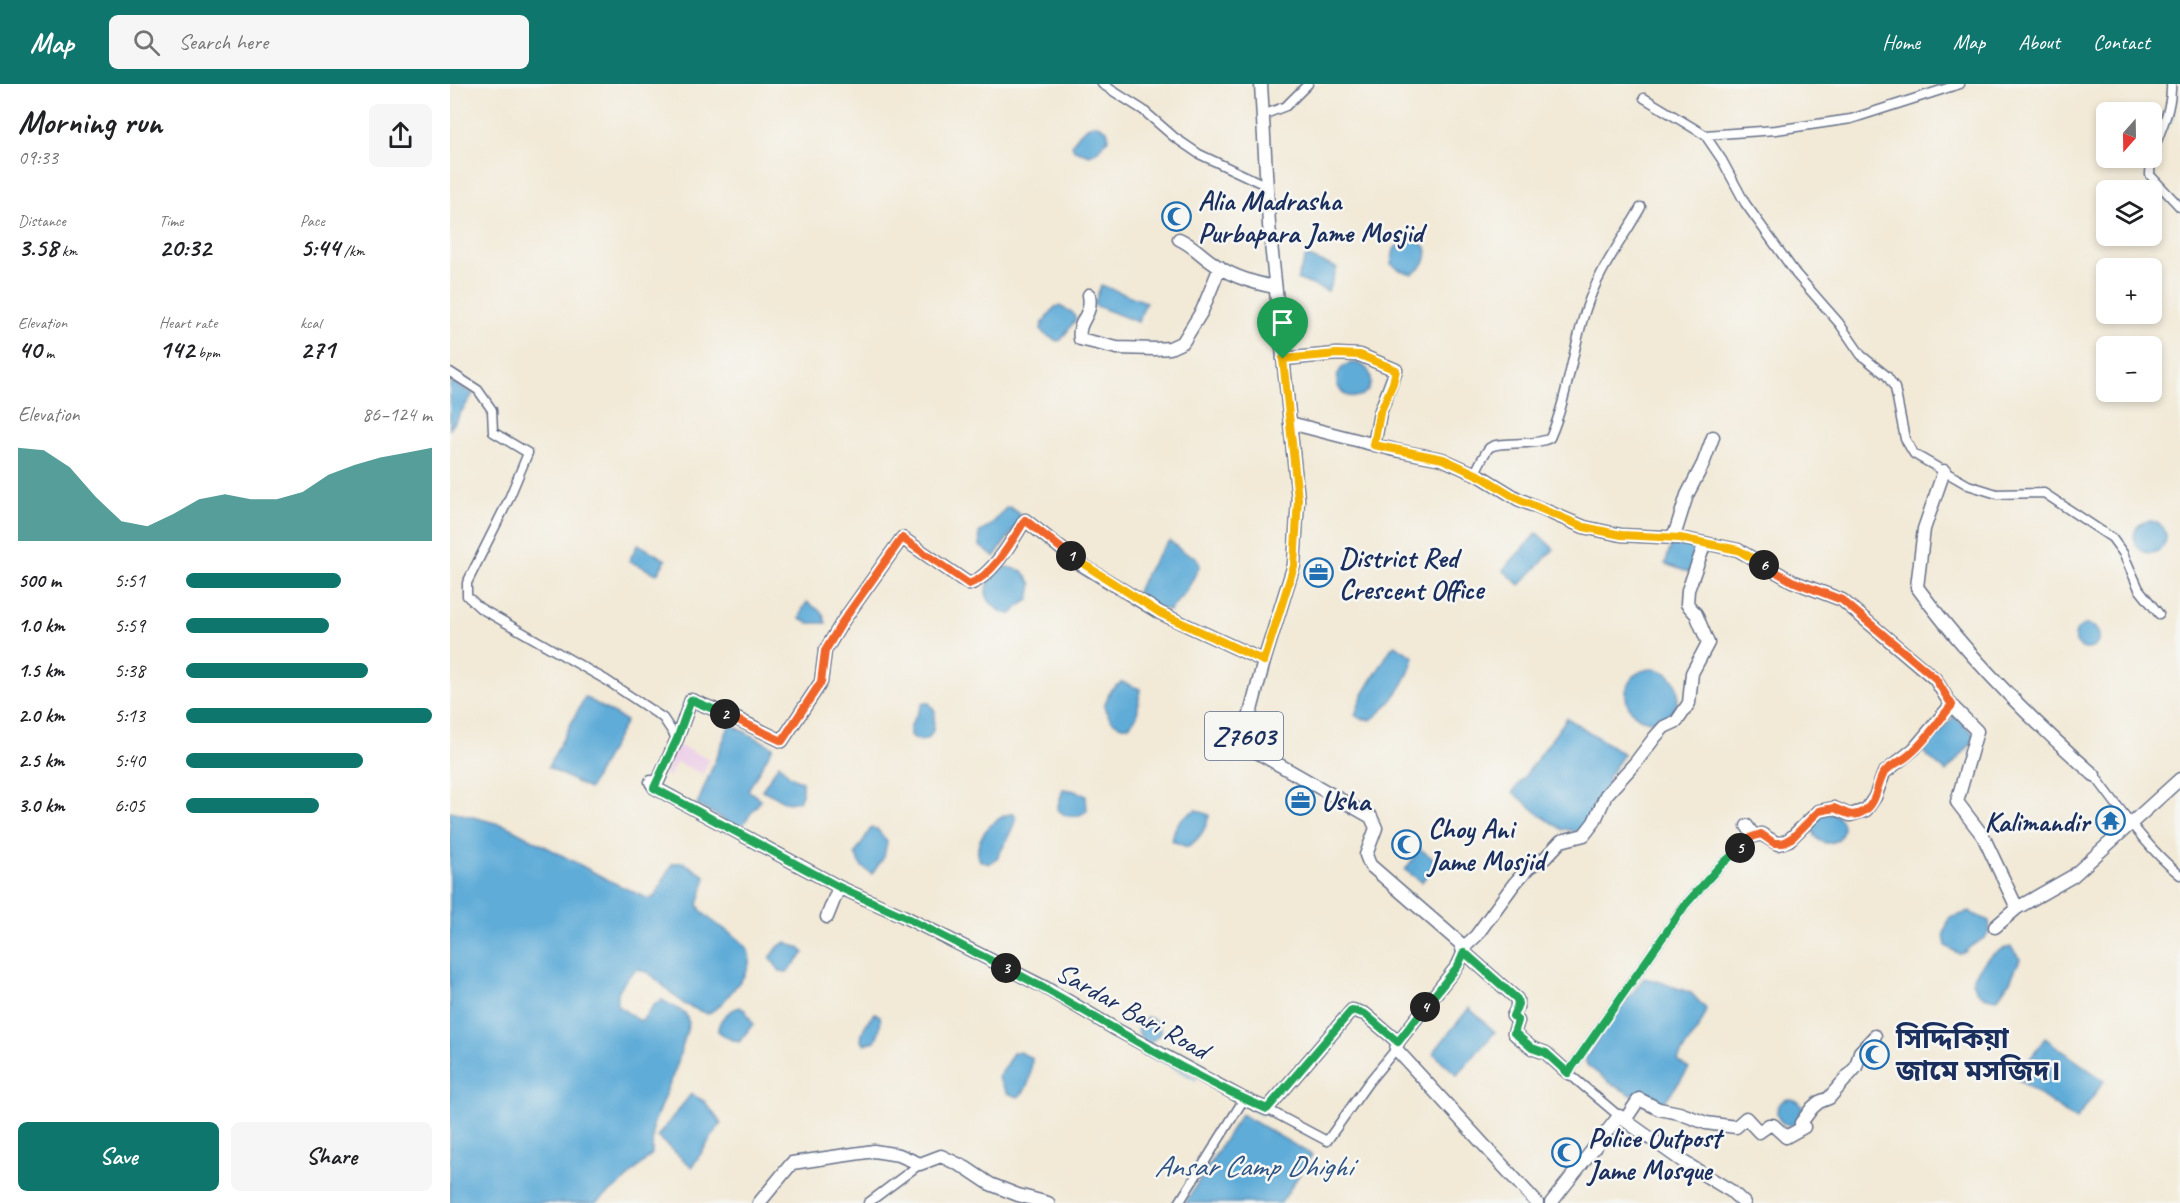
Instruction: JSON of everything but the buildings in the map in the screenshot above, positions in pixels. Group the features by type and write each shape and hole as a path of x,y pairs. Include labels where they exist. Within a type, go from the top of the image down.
{"main road":[{"name":"Z7603","path":"1261,84 1275,287 1298,499 1294,566 1264,661 1244,737 1256,751 1371,817 1376,828 1366,855 1370,865 1461,944 1463,951"},
{"path":"1179,239 1190,244 1220,267 1255,282 1275,287"},
{"path":"1089,295 1091,305 1078,329 1080,339 1117,348 1155,350 1170,348 1183,342 1202,311 1220,267"},
{"path":"1283,359 1337,354 1360,355 1396,370 1380,413 1374,445"},
{"path":"1290,423 1374,445 1443,459 1518,499 1584,527 1621,535 1671,538 1738,550 1792,581 1842,600 1935,678 1952,705 1977,731 1957,802 1983,836 2017,908"},
{"path":"1671,538 1676,530 1687,495 1704,464 1713,437"},
{"path":"1944,471 1923,529 1917,587 1947,627 2002,688 2050,737 2094,775"},
{"path":"677,739 691,700 782,741 821,682 825,651 843,621 902,538 969,584 975,582 1002,556 1025,520 1082,565 1160,613 1264,661"},
{"path":"1397,1046 1458,966 1463,951 1514,884 1529,867 1545,858 1561,841 1584,835 1594,822 1608,793 1664,727 1677,721 1689,703 1692,674 1708,643 1696,614 1687,604 1688,590 1705,543"},
{"path":"1750,831 1761,834 1774,843 1783,843 1793,837 1819,811 1834,808 1854,816 1866,810 1875,797 1884,773 1914,749 1952,705"},
{"name":"Sardar Bari Road","path":"677,739 653,785 839,887 903,916 1044,987 1116,1030 1244,1099 1267,1109"},
{"path":"1995,927 2017,908 2073,876 2180,779"},
{"path":"827,917 839,887"},
{"path":"1463,951 1517,999 1518,1004 1513,1016 1518,1021 1514,1033 1532,1048 1546,1053 1568,1073"},
{"path":"1267,1109 1352,1010 1365,1014 1397,1046 1537,1203"},
{"path":"1551,1203 1639,1099 1659,1109 1679,1113 1706,1123 1721,1123 1736,1127 1746,1118 1759,1132 1768,1125 1773,1125 1786,1137 1803,1127 1801,1123 1812,1108 1829,1098 1856,1067 1860,1052 1875,1036"},
{"path":"1622,1118 1731,1191 1744,1203"},
{"path":"759,1203 792,1163 874,1150 899,1155 920,1164 941,1156 1020,1199 1048,1203"}],"street":[{"path":"1102,84 1143,110 1199,154 1267,186"},
{"path":"1263,115 1286,106 1308,84"},
{"path":"1705,135 1776,130 1851,119 1960,84"},
{"path":"2171,84 2168,115 2150,161 2150,175 2180,207"},
{"path":"1644,98 1705,135 1722,160 1745,203 1796,274 1839,323 1861,355 1887,376 1895,388 1905,440 1914,454 1968,484 1997,494 2044,493 2112,538 2123,553 2139,589 2159,614"},
{"path":"1474,474 1490,447 1498,443 1541,443 1550,438 1563,399 1586,309 1598,276 1641,207"},
{"path":"450,372 478,390 492,410 493,432 528,453 508,501 467,583 467,596 480,608 606,680 663,718 677,739"},
{"path":"2094,775 2130,822 2166,863 2180,875"},
{"path":"1622,1118 1568,1073 1686,904 1750,831"},
{"path":"1267,1109 1327,1141 1397,1046"},
{"path":"1179,1203 1244,1099"},
{"path":"868,1203 920,1164"}],"shaded area":[{"path":"677,745 709,759 703,774 676,762 669,777 664,775"}],"water":[{"path":"1096,124 1107,130 1109,138 1090,155 1074,150 1072,145 1079,134"},
{"path":"1413,238 1426,247 1427,251 1424,263 1412,274 1391,264 1394,249 1404,239"},
{"path":"1306,256 1337,268 1328,291 1297,279"},
{"path":"1101,285 1146,302 1138,322 1094,305"},
{"path":"1059,306 1072,312 1076,319 1061,340 1057,341 1044,334 1041,329 1042,324 1055,307"},
{"path":"1354,363 1366,368 1371,380 1366,392 1354,397 1342,392 1337,380 1342,368"},
{"path":"452,382 473,394 450,429 450,386"},
{"path":"1009,507 1019,513 1020,521 994,557 980,546 979,533 991,525"},
{"path":"2150,521 2161,526 2166,537 2161,548 2150,553 2139,548 2134,537 2139,526"},
{"path":"1537,533 1554,549 1520,585 1503,570"},
{"path":"1170,541 1183,552 1196,557 1200,565 1187,590 1169,611 1155,606 1137,592 1161,550"},
{"path":"1680,541 1700,548 1692,573 1665,564 1672,543"},
{"path":"638,544 666,560 657,574 629,561"},
{"path":"1003,566 1023,571 1032,584 1029,600 1012,614 998,610 989,601 986,590"},
{"path":"807,602 822,612 826,623 809,623 800,619"},
{"path":"2087,625 2095,629 2099,637 2095,645 2087,649 2079,645 2075,637 2079,629"},
{"path":"1395,645 1414,657 1408,675 1392,700 1378,714 1371,720 1359,718 1355,715 1362,696"},
{"path":"1647,669 1657,669 1671,676 1678,695 1671,714 1657,721 1647,721 1637,717 1630,710 1626,700 1626,690 1630,680 1637,673"},
{"path":"1122,682 1140,689 1137,716 1129,726 1113,721 1104,706 1111,689"},
{"path":"585,697 626,721 589,789 548,767"},
{"path":"923,703 929,703 935,711 933,730 929,738 921,741 910,736 910,727"},
{"path":"1954,716 1977,737 1946,772 1923,752"},
{"path":"1567,718 1624,754 1608,777 1607,787 1595,811 1581,831 1563,830 1540,815 1513,792"},
{"path":"730,724 773,747 748,790 761,800 740,828 697,805"},
{"path":"779,764 790,776 802,782 802,794 799,801 788,803 762,790"},
{"path":"1063,789 1076,791 1086,796 1087,811 1071,816 1057,809"},
{"path":"1196,810 1209,815 1198,837 1187,847 1172,841 1174,830 1179,822"},
{"path":"450,811 507,826 610,881 649,899 655,896 672,864 683,862 705,876 698,905 705,915 737,938 746,947 750,957 747,970 737,985 720,1005 707,1014 684,1004 649,973 637,969 622,985 617,995 617,1005 638,1020 642,1020 653,1006 662,1000 685,1013 689,1023 677,1065 653,1125 652,1154 621,1184 595,1203 450,1203"},
{"path":"1014,813 1016,820 997,858 989,864 979,860 979,844 986,830 999,819"},
{"path":"1828,813 1839,817 1843,828 1839,839 1828,843 1817,839 1813,828 1817,817"},
{"path":"871,828 877,829 887,842 884,857 872,874 861,866 855,854"},
{"path":"1420,849 1437,861 1422,882 1405,870"},
{"path":"1969,912 1989,921 1990,928 1986,937 1959,954 1946,946 1944,934 1949,918"},
{"path":"786,942 801,949 804,953 787,972 780,971 770,958 779,946"},
{"path":"2011,947 2020,959 2010,981 1997,999 1988,998 1976,989 1972,981 1987,959 1998,951"},
{"path":"1644,978 1691,993 1706,1009 1701,1024 1678,1061 1689,1069 1659,1109 1613,1085 1587,1065 1585,1058"},
{"path":"739,1007 745,1010 753,1024 739,1042 718,1031 718,1027 725,1016"},
{"path":"1469,1008 1495,1032 1457,1075 1433,1053"},
{"path":"875,1013 880,1016 879,1032 875,1041 865,1044 861,1041 862,1033 867,1022"},
{"path":"1147,1017 1157,1023 1160,1028 1160,1034 1150,1043 1143,1041 1137,1029"},
{"path":"2045,1038 2104,1081 2076,1120 2016,1078"},
{"path":"1019,1052 1032,1058 1028,1084 1018,1097 1007,1093 998,1078 1013,1053"},
{"path":"691,1094 704,1101 721,1123 692,1167 657,1137"},
{"path":"1790,1099 1799,1103 1803,1112 1799,1121 1790,1125 1781,1121 1777,1112 1781,1103"},
{"name":"Ansar Camp Dhighi","path":"1241,1114 1312,1155 1281,1203 1185,1203"}],"waterway":[{"path":"2165,130 2172,118 2174,102"},
{"path":"1114,1035 1196,1079"},
{"path":"1248,1107 1261,1115"}],"place":[{"name":"Alia Madrasha Purbapara Jame Mosjid","path":"1177,216"},
{"name":"District Red Crescent Office","path":"1318,573"},
{"name":"Usha","path":"1300,800"},
{"name":"Kalimandir","path":"2110,821"},
{"name":"Choy Ani Jame Mosjid","path":"1407,844"},
{"name":"সিদ্দিকিয়া জামে মসজিদ।","path":"1875,1054"},
{"name":"Police Outpost Jame Mosque","path":"1567,1153"}],"route":[{"path":"1337,354 1360,355 1396,370 1380,413 1374,445 1443,459 1482,477 1518,499 1584,527 1621,535 1680,538 1738,550 1792,581 1842,600 1935,678 1952,705 1927,736 1904,759 1884,773 1875,797 1866,810 1854,816 1834,808 1819,811 1789,840 1778,844 1761,834 1752,837 1719,867 1686,904 1568,1073 1546,1053 1532,1048 1514,1033 1518,1023 1513,1016 1518,1004 1517,999 1477,966 1464,952 1458,966 1398,1042 1365,1014 1352,1010 1267,1109 1244,1099 1116,1030 1044,987 903,916 839,887 654,788 677,739 691,700 782,741 821,682 825,651 843,621 902,538 969,584 975,582 1002,556 1025,520 1082,565 1160,613 1264,661 1294,566 1298,499 1283,359 1337,354"}]}
